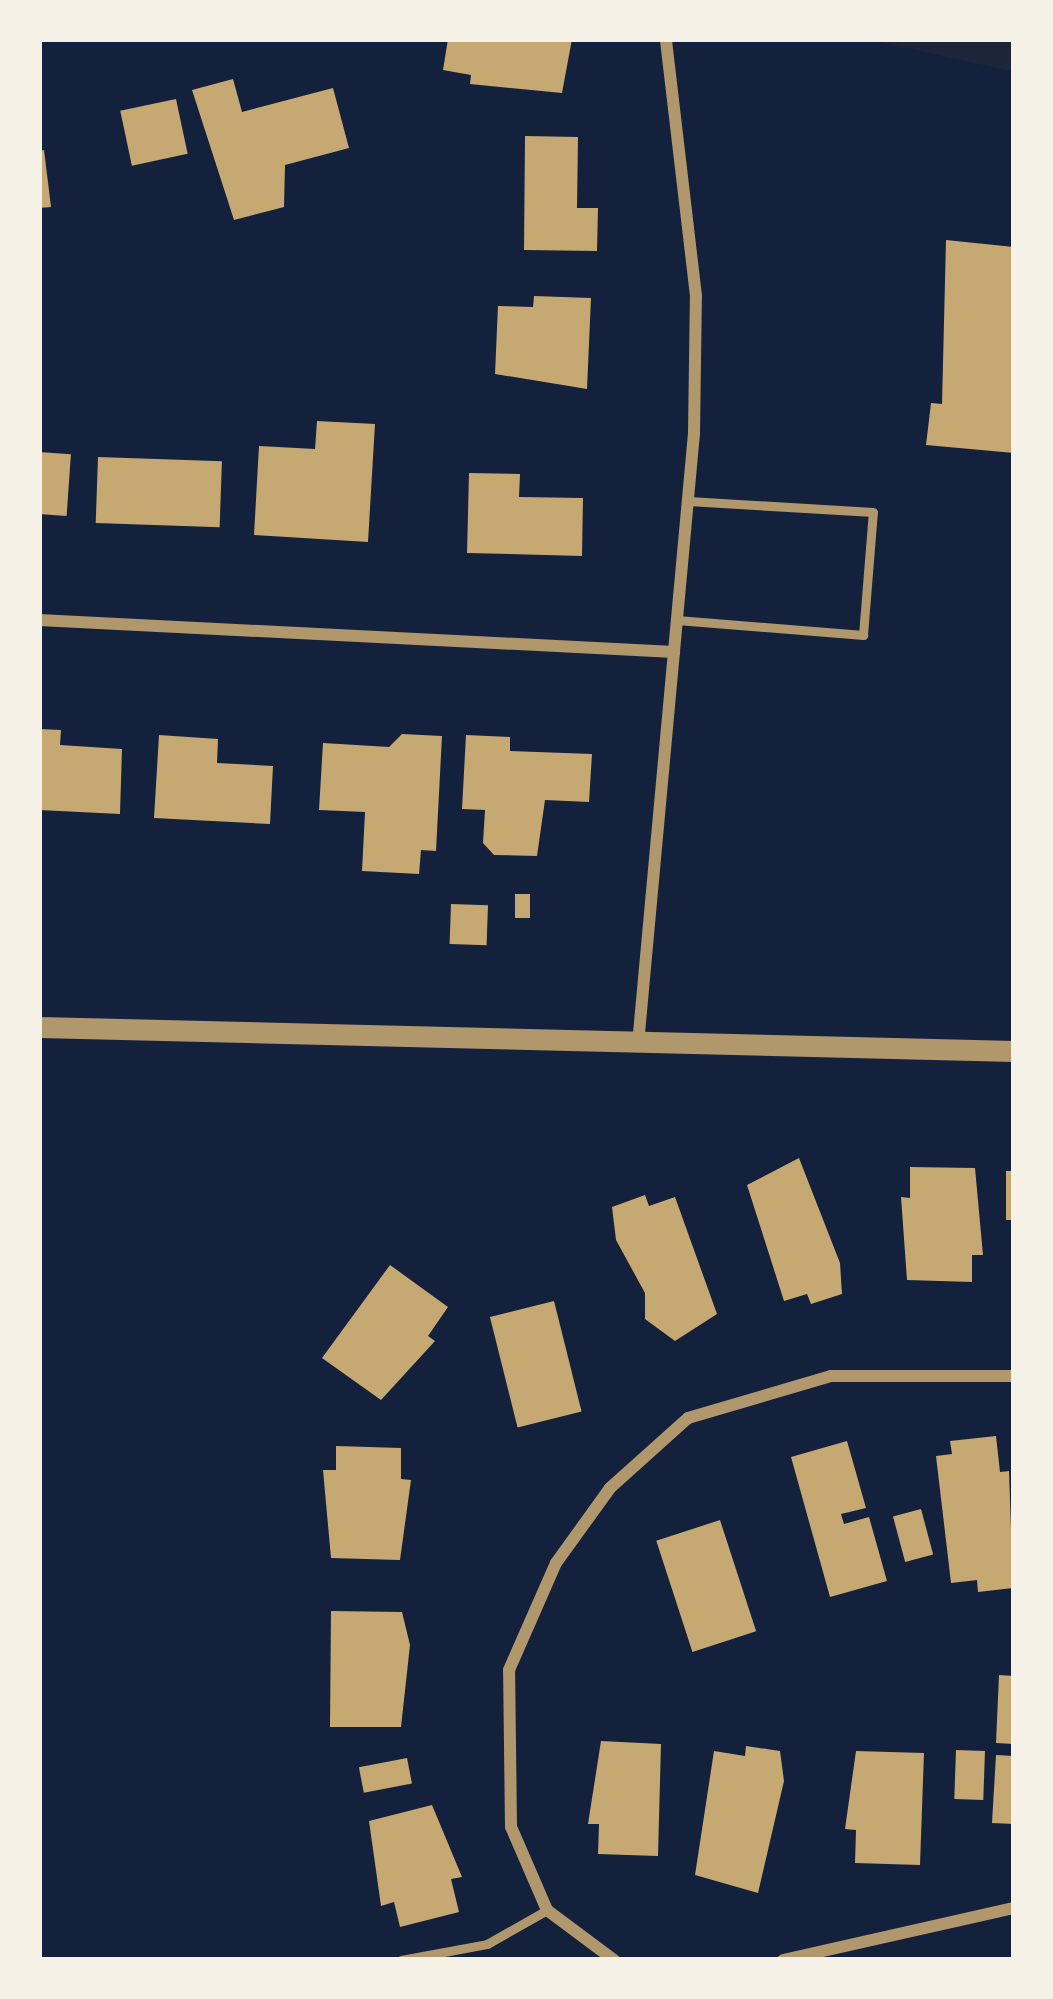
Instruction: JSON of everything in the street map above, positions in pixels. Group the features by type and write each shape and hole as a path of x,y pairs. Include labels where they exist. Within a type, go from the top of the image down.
{"street":[{"path":"638,1044 688,500 696,296 666,39"},
{"path":"39,620 674,652"},
{"path":"39,1027 1014,1051"},
{"path":"614,1960 547,1910 511,1827 509,1670 547,1579 610,1488 688,1418 762,1390 903,1369 1014,1376"},
{"path":"782,1960 1014,1908"}],"lane":[{"path":"677,620 863,635 873,512 688,500"},
{"path":"401,1960 487,1944 547,1910"}],"shaded area":[{"path":"867,39 1014,39 1014,72"}],"building":[{"path":"448,39 572,39 562,93 470,84 471,75 443,70"},
{"path":"233,79 242,112 333,88 349,148 285,165 284,207 234,220 192,90"},
{"path":"176,99 188,154 132,166 120,111"},
{"path":"525,136 578,137 577,208 598,208 597,251 524,250"},
{"path":"44,150 51,207 39,208 39,151"},
{"path":"946,240 1014,247 1014,453 926,445 931,403 942,404"},
{"path":"534,296 591,298 587,389 495,374 498,306 533,307"},
{"path":"317,421 375,424 368,542 254,535 259,446 315,449"},
{"path":"39,452 71,454 67,516 39,514"},
{"path":"98,457 222,461 220,527 96,523"},
{"path":"469,473 520,474 519,497 583,498 582,556 467,553"},
{"path":"39,729 61,730 60,745 122,749 120,814 39,810"},
{"path":"402,734 442,736 436,851 421,850 419,874 362,871 365,812 319,810 323,743 389,747"},
{"path":"159,735 218,739 217,763 273,766 270,824 154,818"},
{"path":"466,735 510,737 510,751 592,754 589,802 545,800 537,856 494,855 483,843 485,810 462,809"},
{"path":"515,894 530,894 530,918 515,918"},
{"path":"451,904 488,905 487,945 450,944"},
{"path":"799,1158 840,1263 842,1294 811,1304 807,1294 784,1301 747,1185"},
{"path":"910,1167 975,1168 983,1255 972,1255 972,1282 907,1280 901,1197 910,1198"},
{"path":"1006,1171 1014,1171 1014,1220 1006,1220"},
{"path":"645,1195 649,1206 675,1197 717,1314 675,1341 645,1319 645,1293 616,1240 612,1207"},
{"path":"390,1265 448,1307 428,1336 435,1341 381,1400 322,1358"},
{"path":"554,1301 582,1412 518,1428 490,1317"},
{"path":"996,1436 1000,1472 1009,1471 1013,1588 978,1592 977,1580 951,1583 936,1456 952,1454 950,1441"},
{"path":"847,1441 866,1508 841,1514 844,1524 869,1517 887,1581 830,1597 791,1457"},
{"path":"336,1446 401,1448 401,1479 411,1480 400,1560 331,1558 323,1470 336,1470"},
{"path":"921,1509 933,1554 905,1562 893,1517"},
{"path":"720,1520 756,1631 692,1652 656,1541"},
{"path":"331,1611 402,1612 410,1645 401,1727 330,1727"},
{"path":"999,1675 1014,1676 1014,1744 996,1743"},
{"path":"601,1741 661,1744 658,1856 598,1854 599,1824 588,1824"},
{"path":"746,1746 780,1751 784,1781 758,1893 695,1875 714,1751 745,1756"},
{"path":"956,1750 985,1751 983,1800 954,1799"},
{"path":"856,1751 924,1753 920,1865 855,1863 856,1830 845,1829"},
{"path":"996,1755 1014,1756 1014,1824 992,1823"},
{"path":"407,1758 412,1784 364,1793 359,1767"},
{"path":"432,1805 462,1877 451,1879 459,1912 400,1927 394,1902 381,1906 369,1821"}]}
